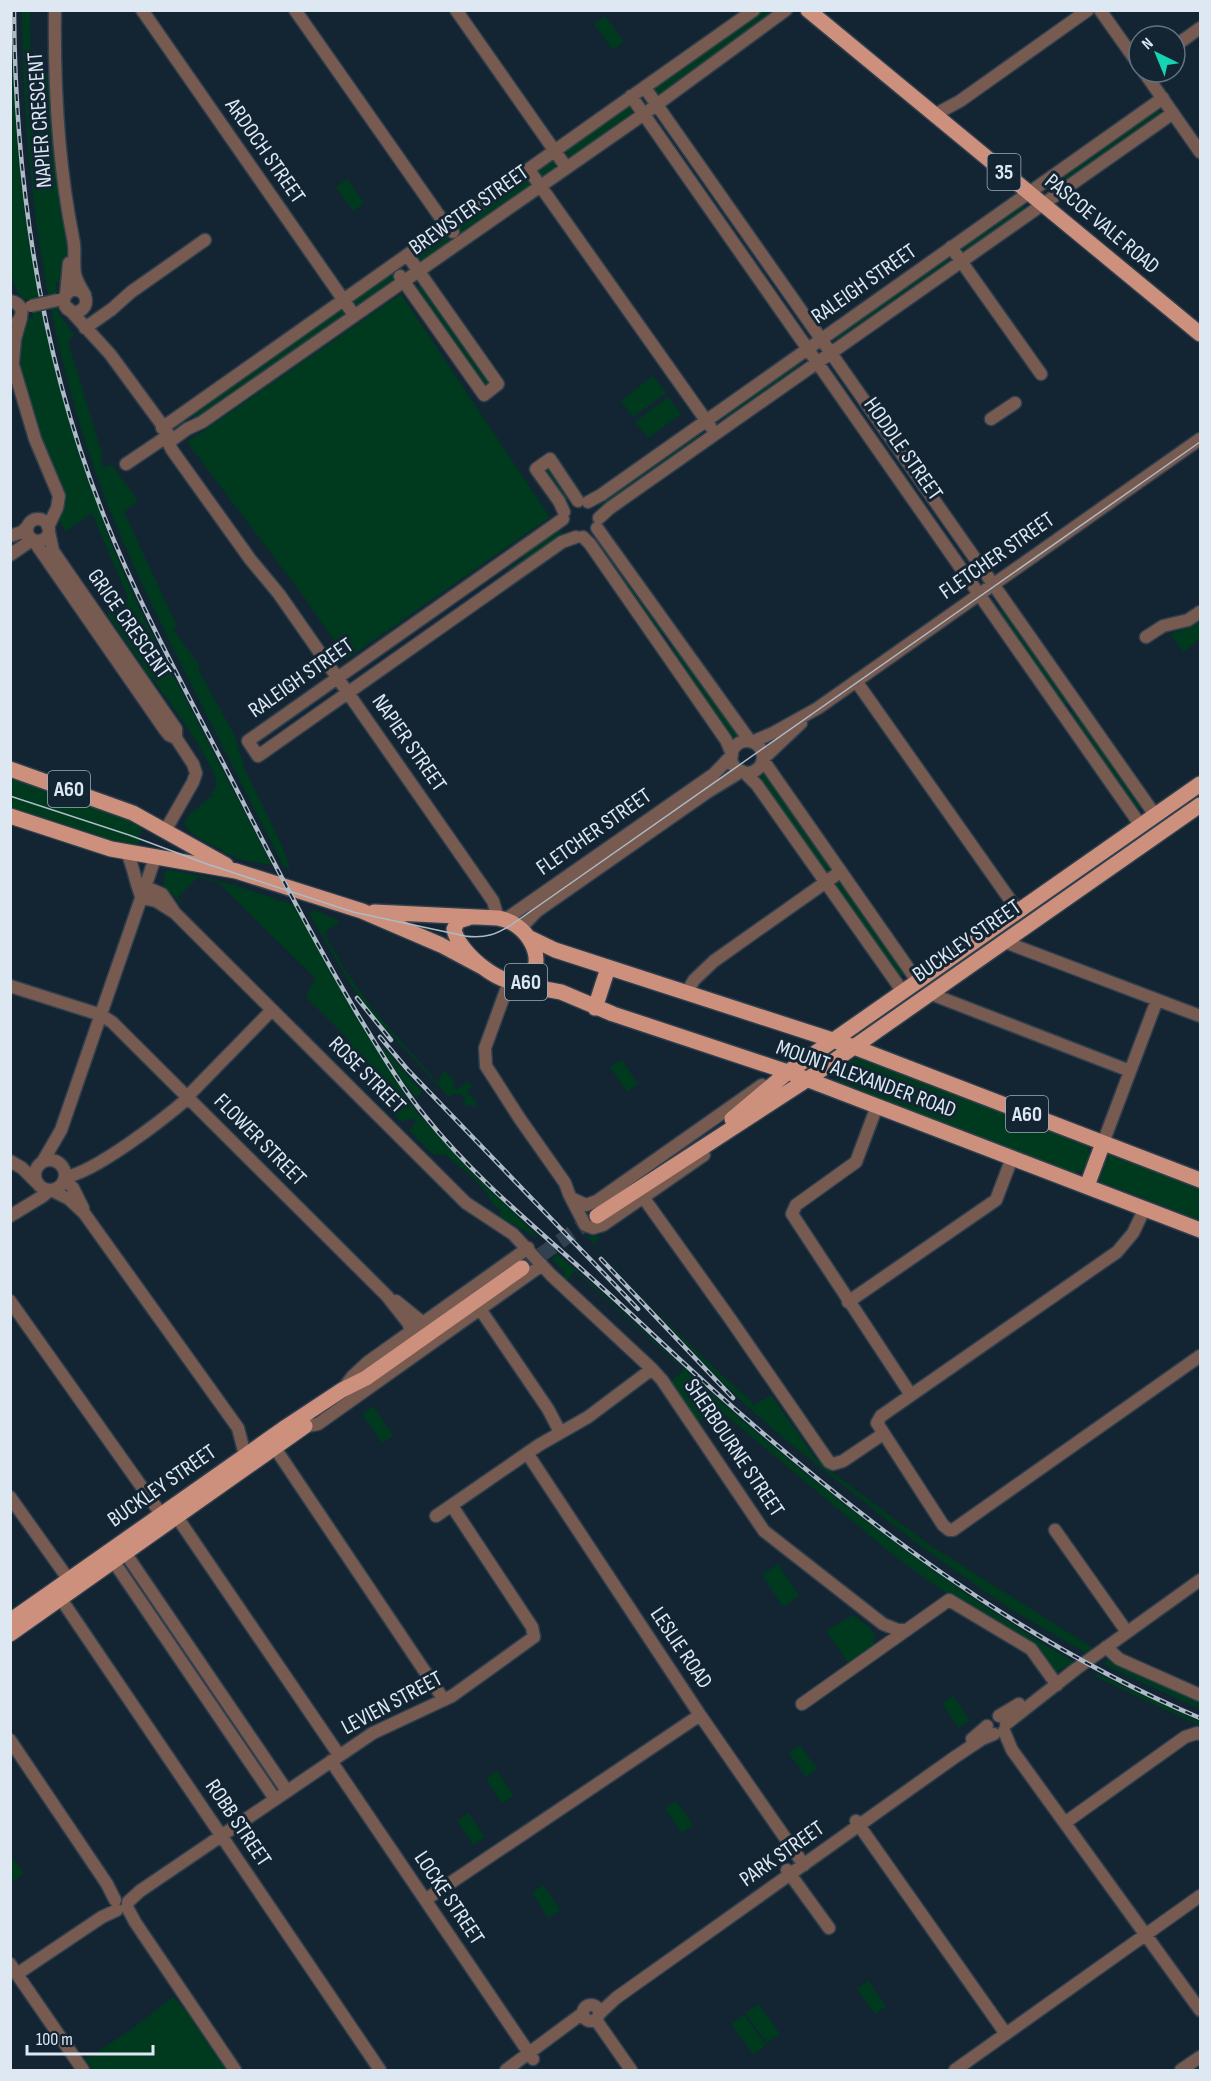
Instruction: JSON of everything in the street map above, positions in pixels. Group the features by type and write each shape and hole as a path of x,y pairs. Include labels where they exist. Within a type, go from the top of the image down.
{"main road":[{"name":"PASCOE VALE ROAD","path":"808,10 1200,334"},
{"name":"A60","path":"10,769 128,811 236,871"},
{"name":"BUCKLEY STREET","path":"682,1159 788,1072 1200,784"},
{"name":"BUCKLEY STREET","path":"597,1216 854,1047 1200,804"},
{"path":"1152,839 1155,815"},
{"name":"A60","path":"10,816 127,853 236,871 362,911 441,945 510,982 519,984 526,981 534,972 535,961 525,933 502,919 362,911"},
{"path":"1141,826 1152,839"},
{"path":"155,858 165,831"},
{"path":"1018,911 1028,926"},
{"name":"A60","path":"468,918 456,924 455,937 467,952 486,969"},
{"path":"996,926 1007,941"},
{"name":"MOUNT ALEXANDER ROAD","path":"525,933 550,948 854,1047 1200,1180"},
{"path":"595,1008 608,968"},
{"name":"MOUNT ALEXANDER ROAD","path":"510,982 561,992 595,1008 788,1072 1200,1230"},
{"path":"918,982 926,993 931,994"},
{"path":"903,992 912,1006"},
{"path":"1087,1186 1103,1143"},
{"name":"BUCKLEY STREET","path":"10,1634 57,1595 269,1445 342,1390 366,1378 522,1268"},
{"name":"BUCKLEY STREET","path":"72,1584 120,1558 245,1455 303,1427 355,1389 366,1378"},
{"name":"BUCKLEY STREET","path":"10,1621 57,1595"}],"street":[{"name":"NAPIER CRESCENT","path":"56,10 55,68 58,123 70,226 74,240 76,275 85,297"},
{"name":"ARDOCH STREET","path":"142,10 354,315"},
{"path":"295,10 455,234 459,243"},
{"path":"456,10 566,167"},
{"name":"BREWSTER STREET","path":"126,464 167,436 344,301 754,10"},
{"name":"BREWSTER STREET","path":"167,436 202,422 657,105 786,10"},
{"path":"938,118 1088,10"},
{"path":"1101,10 1127,48"},
{"path":"1187,37 1200,28"},
{"path":"1153,84 1200,152"},
{"name":"HODDLE STREET","path":"645,87 1155,815"},
{"name":"HODDLE STREET","path":"632,96 1141,826"},
{"name":"RALEIGH STREET","path":"583,502 601,495 1163,98"},
{"name":"RALEIGH STREET","path":"598,523 610,507 1173,114"},
{"path":"529,170 716,433"},
{"name":"NAPIER CRESCENT","path":"64,302 70,226"},
{"path":"91,321 205,240"},
{"path":"951,247 1041,375"},
{"path":"393,266 484,394 498,384 408,256"},
{"path":"10,288 21,311 12,358 36,439 58,493 59,501 44,540 33,541 10,555"},
{"path":"21,311 64,302 74,290 79,291 85,297 85,306 80,311 72,311 64,302"},
{"name":"NAPIER STREET","path":"85,297 91,321 110,354 250,559 279,594 349,693 489,896 502,919"},
{"name":"NAPIER STREET","path":"64,302 91,321"},
{"path":"992,419 1015,403"},
{"name":"FLETCHER STREET","path":"751,741 773,733 818,708 1200,439"},
{"path":"903,992 757,785 735,766 726,740 590,544 566,530 559,501 536,469 550,459 583,502 596,508 598,523 751,741 760,748 763,760 918,982"},
{"path":"10,536 22,532 50,506 53,485"},
{"path":"563,515 572,503 583,502"},
{"name":"RALEIGH STREET","path":"563,515 248,741 258,756 562,542 580,537"},
{"path":"33,541 27,535 29,524 35,520 42,520 49,529"},
{"path":"580,537 593,532 598,523"},
{"name":"GRICE CRESCENT","path":"49,529 51,547 59,569"},
{"name":"GRICE CRESCENT","path":"33,541 59,569 138,683 176,729 176,738 194,764 196,773 194,782 165,831"},
{"path":"1146,637 1163,626 1188,620 1200,612"},
{"path":"856,681 1018,911"},
{"name":"FLETCHER STREET","path":"763,760 818,708"},
{"path":"732,755 738,744 751,741"},
{"name":"FLETCHER STREET","path":"502,919 714,774 732,755"},
{"path":"743,772 756,770 763,760"},
{"name":"FLETCHER STREET","path":"525,933 537,911 706,793 743,772"},
{"path":"127,853 136,886 144,892"},
{"path":"21,1208 37,1183 35,1170 62,1130 124,942 155,858"},
{"path":"687,992 694,980 714,961 840,872"},
{"name":"ROSE STREET","path":"144,892 175,913 466,1203 508,1230 535,1257"},
{"path":"1007,941 1200,1016"},
{"path":"510,982 486,1048 486,1066 565,1182 571,1198"},
{"path":"10,986 101,1015"},
{"path":"931,994 1130,1071"},
{"path":"1103,1143 1157,1000"},
{"path":"10,1216 58,1188 65,1178 100,1162 187,1098 272,1010"},
{"name":"FLOWER STREET","path":"101,1015 115,1025 387,1296 409,1324 410,1332"},
{"name":"BUCKLEY STREET","path":"571,1198 586,1205 597,1201 770,1080 788,1072"},
{"path":"877,1106 856,1162 793,1207 792,1214 793,1219 911,1395"},
{"name":"BUCKLEY STREET","path":"571,1198 583,1223 594,1228 603,1225 729,1138 758,1112"},
{"path":"60,1163 62,1130"},
{"path":"848,1302 996,1200 1012,1158"},
{"path":"10,1159 42,1161 52,1159 60,1163 64,1168 65,1178 74,1190 84,1213"},
{"path":"10,1159 43,1188 69,1199 84,1213 238,1428 245,1455"},
{"path":"643,1197 737,1328 825,1458 833,1464 843,1461 883,1434"},
{"path":"1145,1208 1133,1233 1117,1252 877,1420 883,1434 943,1525 949,1530 957,1527 1200,1356"},
{"name":"BUCKLEY STREET","path":"303,1427 318,1424 480,1309 535,1257"},
{"name":"BUCKLEY STREET","path":"342,1390 368,1362 423,1323 535,1257"},
{"name":"SHERBOURNE STREET","path":"535,1257 662,1380 764,1531 883,1624 898,1630 907,1630"},
{"name":"FLOWER STREET","path":"387,1296 423,1323"},
{"name":"LOCKE STREET","path":"10,1301 169,1516 335,1758 425,1900 531,2056"},
{"path":"480,1309 549,1409 560,1432"},
{"path":"435,1516 527,1453 588,1417 652,1369"},
{"path":"238,1428 269,1445 444,1700"},
{"name":"LESLIE ROAD","path":"527,1453 700,1715 802,1863"},
{"path":"10,1497 72,1584"},
{"name":"LEVIEN STREET","path":"14,1969 102,1917 387,1725 444,1700 462,1689 534,1636 532,1627 452,1506"},
{"path":"1055,1530 1127,1632"},
{"path":"120,1558 287,1791"},
{"path":"120,1558 275,1799"},
{"name":"PARK STREET","path":"506,2070 531,2056 592,2014 610,1996 802,1863 974,1738 998,1728 1055,1682 1200,1580"},
{"name":"ROBB STREET","path":"57,1595 380,2070"},
{"path":"802,1704 949,1600 1031,1649 1055,1682"},
{"path":"881,1647 886,1633 883,1624"},
{"path":"1106,1647 1119,1659 1200,1695"},
{"path":"425,1900 700,1715"},
{"path":"998,1728 1200,2010"},
{"path":"1066,1822 1185,1737 1200,1734"},
{"path":"10,1740 235,2070"},
{"path":"858,1823 1006,2034"},
{"path":"789,1872 829,1928"},
{"path":"955,2070 1200,1896"},
{"path":"14,1969 83,2070"},
{"path":"592,2014 631,2070"},
{"name":"PARK STREET","path":"516,2070 531,2056"},
{"path":"1181,2070 1200,2057"}],"green space":[{"path":"10,11 17,143 25,215 44,325 77,448 113,548 143,617 272,865 246,861 222,852 223,850 201,840 187,828 184,823 190,814 213,795 211,793 217,786 214,775 191,733 155,682 151,677 144,679 137,669 144,667 108,616 108,612 128,598 92,513 66,531 56,517 60,510 16,355 25,319 33,317 30,301 20,295 11,276"},
{"path":"22,11 30,11 31,72 50,73 67,251 65,279 56,283 58,312 74,335 68,341 103,457 101,461 104,468 112,465 138,501 124,512 177,626 173,629 199,665 199,671 235,736 245,770 283,848 290,868 284,867 155,610 114,521 85,439 67,380 53,319 33,197 23,73"},
{"path":"761,11 769,11 771,15 660,95 656,95 655,86"},
{"path":"605,16 624,42 613,50 594,24"},
{"path":"628,106 633,109 632,116 573,157 567,155 567,149"},
{"path":"1156,108 1163,117 1055,192 1049,189 1049,183"},
{"path":"550,161 555,163 556,168 546,176 541,176 538,173 539,168"},
{"path":"527,178 533,184 461,235 457,233 456,228"},
{"path":"347,179 364,203 353,211 336,187"},
{"path":"1018,205 1026,209 967,251 963,248 964,244"},
{"path":"445,235 449,237 450,242 422,262 418,261 417,256"},
{"path":"942,257 948,258 950,266 842,341 837,341 834,336"},
{"path":"392,273 396,275 396,280 359,306 355,304 354,300"},
{"path":"420,285 491,382 486,388 416,290"},
{"path":"401,294 550,517 347,659 304,597 187,442"},
{"path":"340,309 344,312 344,317 200,419 193,418 192,412"},
{"path":"793,362 801,366 798,371 730,419 726,419 724,415"},
{"path":"653,376 666,393 633,417 621,401"},
{"path":"668,397 681,414 648,438 635,422"},
{"path":"701,432 702,439 606,506 599,505 599,500"},
{"path":"549,466 569,498 567,500 564,500 543,469"},
{"path":"558,529 562,532 562,538 514,572 507,570 525,557 518,555"},
{"path":"601,538 666,631 660,636 593,544"},
{"path":"1002,608 1006,609 1070,702 1065,705 1061,704 998,613"},
{"path":"1200,620 1200,639 1183,652 1170,634 1191,627"},
{"path":"672,646 676,646 739,735 738,740 733,742 669,650"},
{"path":"1075,707 1143,803 1142,807 1137,810 1133,808 1069,715"},
{"path":"760,771 766,773 832,866 833,873 825,875 756,777"},
{"path":"11,774 122,816 142,826 138,849 11,811"},
{"path":"1135,834 1142,838 1030,916 1027,913"},
{"path":"167,870 215,880 294,905 346,999 413,1108 470,1171 537,1235 535,1237 499,1216 502,1211 492,1204 488,1194 471,1176 446,1155 432,1154 409,1130 416,1122 412,1118 402,1122 380,1101 382,1090 364,1059 350,1045 349,1040 306,997 315,978 219,883 198,877 178,897 181,903 164,886 164,876"},
{"path":"837,880 842,882 908,972 901,977 837,888 834,883"},
{"path":"312,909 340,921 324,933 345,970 370,1006 438,1083 444,1070 456,1083 453,1086 457,1090 468,1081 472,1086 467,1091 477,1103 475,1108 470,1104 467,1107 462,1102 466,1099 460,1093 457,1096 454,1093 449,1097 367,1008 308,912 314,913"},
{"path":"987,938 993,938 995,942 928,988 925,985"},
{"path":"383,1047 422,1092 416,1097 406,1086 381,1048"},
{"path":"854,1059 1086,1143 1092,1158 1086,1170 1069,1173 836,1080 833,1074 836,1068"},
{"path":"622,1060 638,1084 627,1092 610,1067"},
{"path":"1109,1154 1200,1189 1200,1220 1099,1181"},
{"path":"586,1236 601,1237 594,1243 671,1326 753,1403 753,1406 771,1395 816,1459 931,1546 1093,1648 1086,1653 1009,1608 919,1545 788,1442 718,1378"},
{"path":"557,1254 720,1401 862,1518 987,1607 1074,1662 1055,1672 892,1554 717,1408 694,1426 669,1383 684,1370 575,1271 566,1281 565,1273 552,1259"},
{"path":"373,1406 393,1436 382,1443 362,1414"},
{"path":"778,1564 799,1596 783,1607 762,1575"},
{"path":"853,1615 873,1632 874,1642 873,1649 849,1664 826,1631"},
{"path":"1110,1658 1200,1701 1200,1709 1103,1664"},
{"path":"1096,1673 1200,1722 1200,1726 1094,1676"},
{"path":"953,1696 970,1720 959,1728 942,1703"},
{"path":"800,1745 817,1769 806,1777 789,1753"},
{"path":"497,1771 514,1796 502,1803 486,1779"},
{"path":"676,1801 693,1825 682,1833 665,1809"},
{"path":"468,1813 485,1837 473,1845 457,1821"},
{"path":"10,1854 24,1874 11,1883 10,1883"},
{"path":"543,1885 560,1910 548,1918 532,1893"},
{"path":"868,1981 886,2006 875,2014 857,1989"},
{"path":"173,1997 186,2011 226,2070 93,2070 85,2060 132,2029"},
{"path":"759,2004 780,2034 767,2043 745,2013"},
{"path":"744,2015 766,2045 753,2054 731,2024"}],"tunnel":[{"path":"522,1268 595,1217"}],"tram line":[{"path":"10,796 353,912 465,936 491,935 514,923 1200,442"}],"railway":[{"path":"14,10 20,139 26,204 36,268 63,394 104,516 154,629 288,889 358,1015 407,1092 444,1139 508,1203 767,1437 882,1530 1004,1614 1067,1652 1133,1687 1200,1718"},
{"path":"357,998 391,1040"},
{"path":"380,1037 408,1070 638,1309"},
{"path":"601,1259 733,1398"}]}
